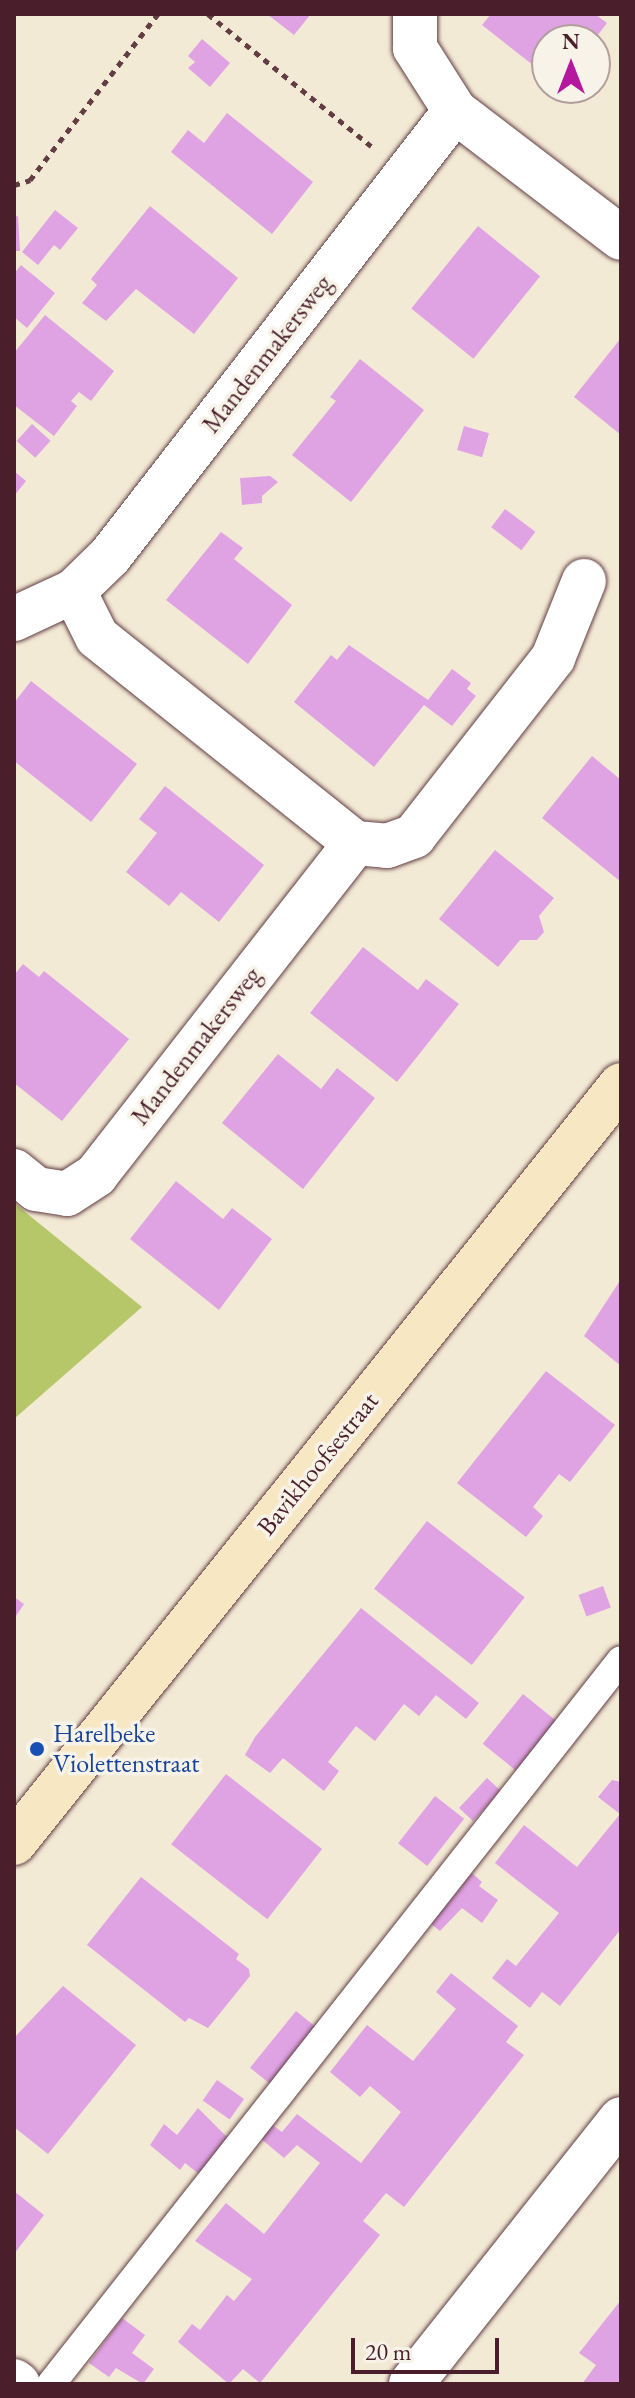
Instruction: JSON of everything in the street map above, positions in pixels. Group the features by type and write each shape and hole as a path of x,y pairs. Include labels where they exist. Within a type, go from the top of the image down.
{"street":[{"path":"415,14 415,48 455,111 621,238"},
{"name":"Mandenmakersweg","path":"14,619 74,591 110,556 455,111"},
{"path":"74,591 97,637 355,843 387,846 414,836 553,658 584,581"},
{"name":"Mandenmakersweg","path":"14,1171 36,1189 67,1194 96,1175 355,843"},
{"name":"Bavikhoofsestraat","path":"14,1843 621,1085"},
{"path":"411,2384 621,2119"}],"lane":[{"path":"51,2384 621,1660"}],"path":[{"path":"14,185 30,180 159,14"},
{"path":"208,14 406,175"}],"green space":[{"path":"14,1203 142,1307 14,1419"}],"building":[{"path":"267,14 311,14 294,35"},
{"path":"491,14 595,14 607,23 531,24 531,63 482,25"},
{"path":"202,39 230,63 210,87 188,68 195,62 188,56"},
{"path":"227,113 313,182 272,234 171,152 188,130 204,143"},
{"path":"150,206 238,278 194,334 136,289 106,321 82,303 97,285 91,279"},
{"path":"55,210 78,228 60,250 54,245 38,265 22,252"},
{"path":"18,216 20,251 14,251 14,217"},
{"path":"478,226 540,276 473,359 411,308"},
{"path":"21,265 55,293 27,328 14,317 14,274"},
{"path":"45,315 114,371 91,401 79,392 71,401 77,406 54,436 14,405 14,353"},
{"path":"621,338 621,435 574,397"},
{"path":"360,359 424,410 351,502 292,455 336,401 330,397"},
{"path":"32,424 51,441 35,458 17,441"},
{"path":"464,426 489,433 482,457 457,450"},
{"path":"14,471 26,481 14,496"},
{"path":"270,476 278,482 262,496 262,503 242,505 240,478"},
{"path":"505,509 535,532 522,550 491,527"},
{"path":"221,532 243,548 234,559 292,605 248,664 166,600"},
{"path":"349,645 428,700 452,669 471,683 467,689 476,696 452,726 424,705 374,767 294,702 331,655 337,660"},
{"path":"31,681 137,764 91,822 14,761 14,703"},
{"path":"592,756 621,780 621,882 542,818"},
{"path":"165,786 264,865 219,922 181,892 169,906 126,872 157,833 139,819"},
{"path":"495,850 554,898 539,916 544,932 537,940 520,940 498,967 439,919"},
{"path":"363,947 418,990 426,979 459,1004 397,1082 310,1013"},
{"path":"23,964 39,977 44,971 129,1039 62,1121 14,1083 14,975"},
{"path":"278,1054 321,1089 337,1068 375,1098 303,1189 222,1123"},
{"path":"176,1181 223,1219 232,1208 272,1239 219,1310 130,1239"},
{"path":"621,1279 621,1366 584,1336"},
{"path":"546,1371 615,1425 570,1482 559,1474 533,1507 543,1516 526,1537 457,1483"},
{"path":"427,1521 525,1597 472,1665 374,1589"},
{"path":"603,1586 611,1608 586,1617 579,1595"},
{"path":"14,1597 24,1604 14,1619"},
{"path":"361,1608 479,1703 466,1719 436,1695 419,1716 404,1704 375,1741 356,1726 328,1762 339,1771 324,1791 283,1758 270,1773 245,1755 255,1737"},
{"path":"523,1694 558,1722 518,1772 483,1744"},
{"path":"226,1774 322,1849 267,1919 171,1844"},
{"path":"487,1778 501,1791 473,1821 459,1808"},
{"path":"612,1780 621,1782 621,1929 560,2006 542,1992 530,2008 492,1978 507,1959 516,1966 559,1913 495,1863 524,1825 577,1867 620,1814 598,1797"},
{"path":"435,1796 464,1819 427,1866 398,1843"},
{"path":"472,1873 482,1882 479,1886 498,1900 482,1923 462,1908 440,1931 431,1924"},
{"path":"141,1877 239,1954 236,1959 249,1969 250,1976 208,2028 189,2018 185,2022 87,1945"},
{"path":"451,1973 518,2026 506,2042 524,2055 404,2207 386,2193 363,2221 380,2235 260,2383 243,2369 229,2384 178,2342 192,2324 200,2330 227,2295 234,2301 252,2279 195,2241 226,2203 264,2234 320,2163 297,2145 284,2158 260,2138 271,2124 282,2132 297,2114 361,2163 401,2112 370,2086 360,2097 330,2072 367,2025 413,2061 456,2009 436,1992"},
{"path":"63,1986 136,2045 48,2154 14,2127 14,2038"},
{"path":"296,2011 316,2027 270,2084 250,2068"},
{"path":"217,2080 244,2099 230,2119 203,2100"},
{"path":"198,2108 228,2138 199,2174 185,2163 180,2170 150,2145 164,2124 177,2135"},
{"path":"14,2191 44,2215 14,2254"},
{"path":"621,2300 621,2384 582,2384 596,2365 579,2353"},
{"path":"122,2318 145,2335 132,2353 154,2369 143,2384 116,2368 109,2377 89,2363"}],"place":[{"name":"Harelbeke Violettenstraat","path":"37,1749"}]}
